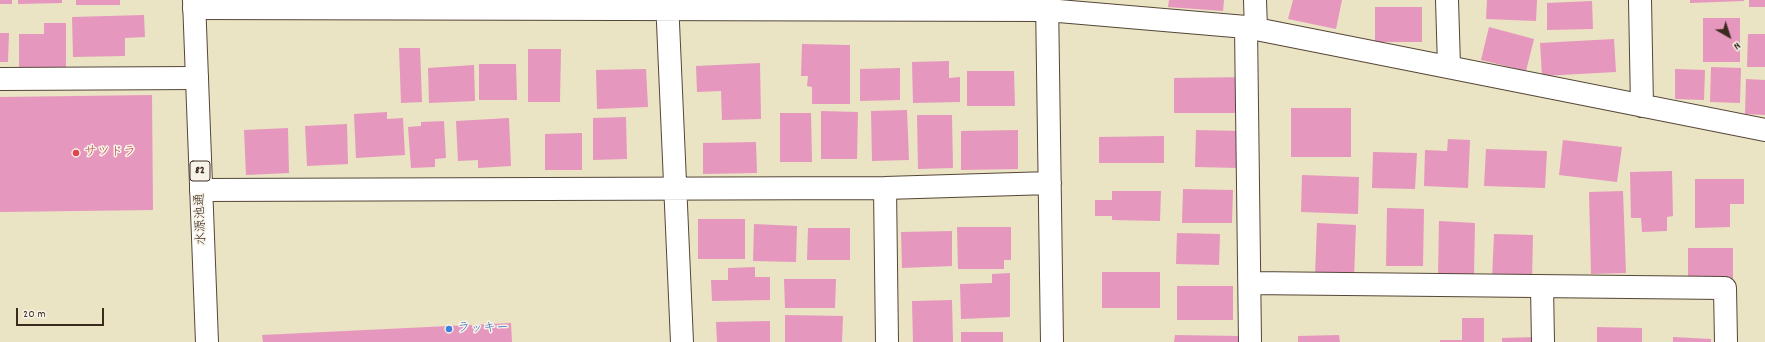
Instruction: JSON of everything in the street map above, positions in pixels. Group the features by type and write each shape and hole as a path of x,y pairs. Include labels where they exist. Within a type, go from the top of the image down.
{"street":[{"path":"1250,342 1251,28 1255,0"},
{"path":"1447,0 1448,66"},
{"path":"1640,0 1642,106"},
{"path":"194,4 1047,5 1251,28 1765,130"},
{"name":"水源池通","path":"194,4 207,342"},
{"path":"668,5 682,342"},
{"path":"1047,5 1052,342"},
{"path":"0,79 197,78"},
{"path":"201,190 886,188 1050,183"},
{"path":"886,188 887,342"},
{"path":"1250,284 1725,288 1726,342"},
{"path":"1542,287 1543,342"}],"building":[{"path":"0,0 12,0 12,4 0,4"},
{"path":"18,0 62,0 62,3 18,4"},
{"path":"76,0 120,0 120,5 76,5"},
{"path":"1169,0 1224,0 1223,11 1168,7"},
{"path":"1293,0 1342,0 1336,29 1288,19"},
{"path":"1487,0 1537,0 1536,21 1486,19"},
{"path":"1690,0 1744,0 1744,1 1690,3"},
{"path":"1749,0 1765,0 1765,7 1749,7"},
{"path":"1592,1 1593,29 1547,30 1547,3"},
{"path":"1375,7 1422,7 1422,42 1375,42"},
{"path":"144,15 145,37 125,38 125,56 73,57 72,17"},
{"path":"1703,18 1740,18 1740,62 1703,62"},
{"path":"44,23 66,23 66,68 19,69 19,34 44,34"},
{"path":"1489,27 1534,39 1526,71 1481,60"},
{"path":"0,33 9,33 8,62 0,62"},
{"path":"1748,34 1765,34 1765,67 1747,67"},
{"path":"1614,39 1616,72 1542,76 1540,43"},
{"path":"802,44 850,45 850,104 812,104 812,87 807,86 808,76 801,76"},
{"path":"399,48 420,48 422,102 401,103"},
{"path":"528,49 561,49 560,102 528,102"},
{"path":"949,61 949,78 960,77 960,102 913,103 912,62"},
{"path":"760,63 761,119 722,120 721,91 697,92 696,66"},
{"path":"479,64 516,64 517,100 479,100"},
{"path":"474,65 475,101 429,103 428,68"},
{"path":"1711,67 1741,68 1740,103 1710,102"},
{"path":"900,68 900,100 860,101 860,69"},
{"path":"646,69 648,107 597,109 596,70"},
{"path":"1675,69 1705,70 1704,100 1675,99"},
{"path":"967,71 1014,71 1015,106 967,106"},
{"path":"1248,77 1248,113 1174,113 1174,78"},
{"path":"1746,79 1765,80 1765,115 1745,114"},
{"name":"サツドラ","path":"152,95 153,210 0,212 0,97"},
{"path":"1291,108 1351,108 1351,157 1291,157"},
{"path":"907,110 909,160 872,161 871,111"},
{"path":"821,111 858,112 857,159 821,159"},
{"path":"387,112 387,119 403,118 405,155 356,158 354,114"},
{"path":"780,113 811,113 812,162 780,162"},
{"path":"917,115 952,115 953,168 918,169"},
{"path":"626,117 627,159 593,160 593,118"},
{"path":"509,118 511,166 478,168 478,160 458,161 456,121"},
{"path":"444,121 446,158 435,159 435,167 411,168 408,127 421,126 421,122"},
{"path":"347,124 348,164 307,166 305,126"},
{"path":"288,128 289,173 246,175 244,130"},
{"path":"1018,130 1018,169 961,170 961,131"},
{"path":"1196,130 1241,131 1240,168 1195,167"},
{"path":"582,133 582,170 545,170 545,134"},
{"path":"1164,136 1164,163 1099,163 1099,137"},
{"path":"1448,139 1470,140 1468,188 1424,186 1425,150 1447,151"},
{"path":"1563,140 1622,147 1617,182 1559,175"},
{"path":"756,142 757,173 703,174 703,143"},
{"path":"1486,149 1547,151 1545,188 1484,186"},
{"path":"1373,152 1417,153 1415,189 1372,188"},
{"path":"1672,171 1673,216 1667,217 1667,231 1642,232 1641,218 1631,218 1630,172"},
{"path":"1302,175 1359,177 1358,214 1301,212"},
{"path":"1695,179 1744,179 1744,204 1730,204 1730,227 1695,228"},
{"path":"1183,189 1233,190 1232,223 1182,223"},
{"path":"1112,191 1161,191 1160,221 1112,220 1112,216 1095,216 1095,200 1112,200"},
{"path":"1623,191 1626,273 1591,274 1589,192"},
{"path":"1387,208 1424,209 1423,266 1386,266"},
{"path":"698,219 745,219 745,259 698,259"},
{"path":"1439,221 1475,223 1474,276 1438,275"},
{"path":"1317,223 1356,225 1354,278 1315,276"},
{"path":"754,224 797,226 796,262 753,261"},
{"path":"957,227 1011,227 1011,260 1004,260 1004,269 958,269"},
{"path":"808,228 850,228 850,260 807,260"},
{"path":"952,231 952,266 902,268 901,232"},
{"path":"1177,233 1220,234 1219,265 1176,264"},
{"path":"1494,234 1533,235 1532,280 1492,279"},
{"path":"1688,248 1733,248 1733,282 1688,281"},
{"path":"755,267 755,277 770,277 770,300 712,301 711,280 728,280 728,268"},
{"path":"1102,272 1160,272 1160,308 1102,308"},
{"path":"1010,273 1010,317 961,319 960,284 992,283 992,274"},
{"path":"784,279 836,279 835,308 785,308"},
{"path":"1177,286 1233,286 1233,320 1177,320"},
{"path":"952,300 953,342 913,342 912,301"},
{"path":"785,315 843,316 842,342 785,342"},
{"path":"1462,318 1484,318 1484,342 1440,342 1440,340 1462,340"},
{"path":"770,321 770,342 717,342 716,322"},
{"name":"ラッキー","path":"511,323 512,342 263,342 262,335"},
{"path":"1597,327 1642,328 1642,342 1597,342"},
{"path":"961,332 1003,332 1003,342 961,342"},
{"path":"1175,335 1238,336 1238,342 1174,342"},
{"path":"1339,335 1340,342 1298,342 1298,336"},
{"path":"1537,337 1537,342 1502,342 1502,338"},
{"path":"1673,337 1711,339 1711,342 1673,342"}],"place":[{"name":"サツドラ","path":"76,153"},
{"name":"ラッキー","path":"449,329"}]}
